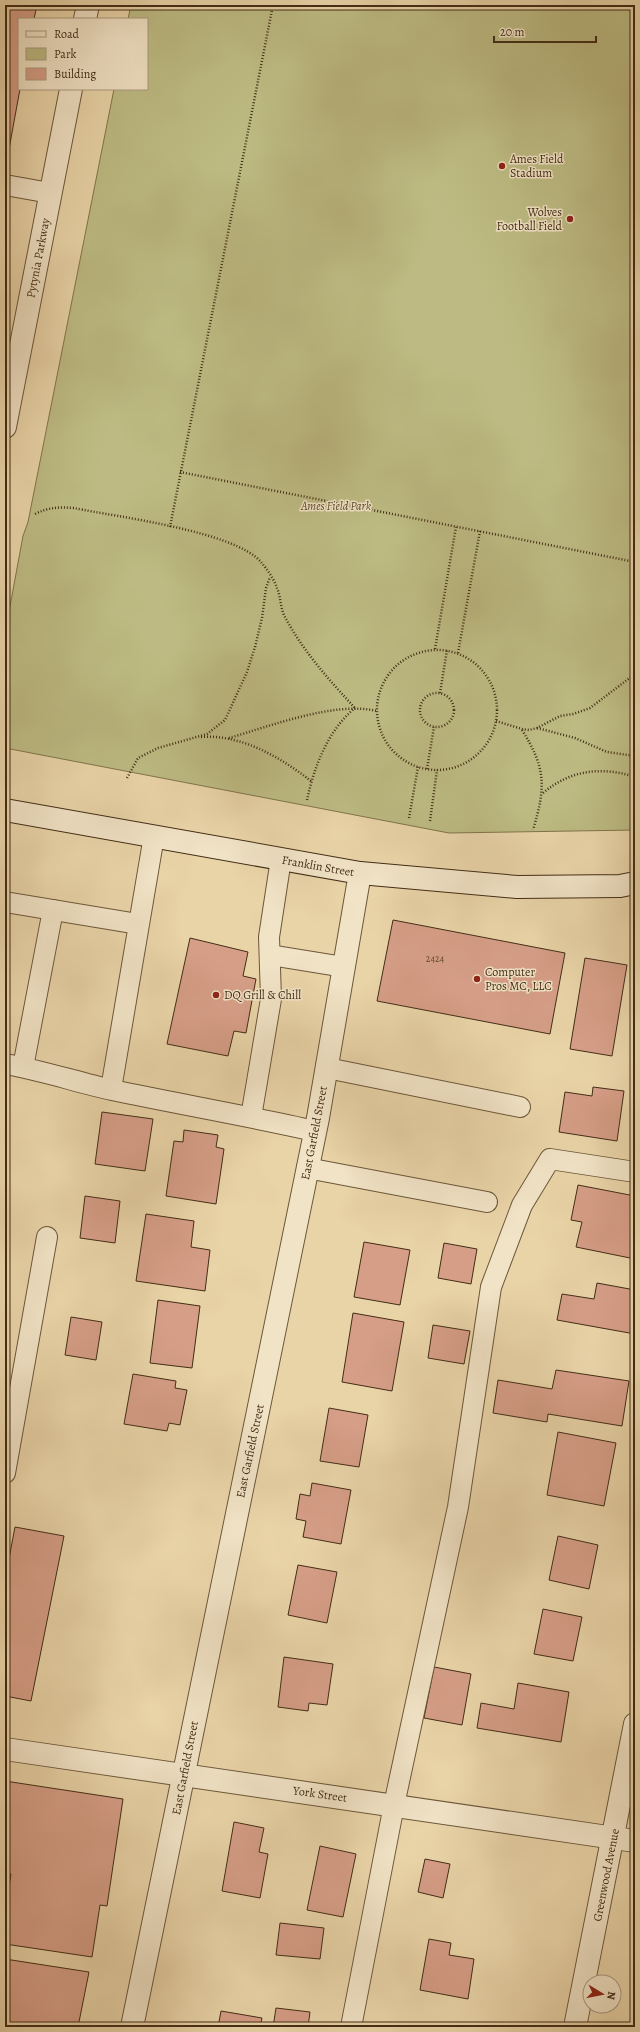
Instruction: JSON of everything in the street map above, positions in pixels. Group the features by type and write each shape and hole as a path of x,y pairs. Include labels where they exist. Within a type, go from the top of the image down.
{"street":[{"path":"85,18 88,5"},
{"name":"Pytynia Parkway","path":"5,427 71,90"},
{"name":"Franklin Street","path":"5,810 360,873 517,887 620,886 635,883"},
{"name":"East Garfield Street","path":"132,2027 315,1131 360,873"},
{"name":"Greenwood Avenue","path":"575,2027 635,1724"},
{"name":"York Street","path":"5,1749 635,1841"}],"lane":[{"path":"5,185 50,194"},
{"path":"111,1089 154,836"},
{"path":"251,1117 270,1000 269,937 281,859"},
{"path":"5,902 138,924"},
{"path":"53,910 14,1065 111,1089 315,1131"},
{"path":"270,955 344,967"},
{"path":"327,1068 520,1107"},
{"path":"351,2027 394,1805 458,1507 491,1287 519,1212 550,1159 635,1172"},
{"path":"307,1168 487,1202"},
{"path":"5,1473 47,1237"}],"path":[{"path":"170,527 273,5"},
{"path":"180,472 456,528 480,531 635,562"},
{"path":"35,514 46,509 58,507 74,508 204,534 244,549 259,560 277,589 281,609 285,618 328,679 355,708"},
{"path":"435,649 456,528"},
{"path":"458,653 480,531"},
{"path":"198,738 217,728 225,720 237,695 255,647 262,618 266,588 270,577"},
{"path":"423,650 447,650 458,653 470,659 486,675 496,695 496,721 487,743 472,759 450,769 427,769 418,767 406,761 389,746 379,726 377,701 385,678 402,661 423,650"},
{"path":"440,693 447,650"},
{"path":"496,721 522,729 529,730 537,728 560,716 573,714 590,708 635,674"},
{"path":"440,693 451,700 454,706 454,713 452,720 447,724 434,728 423,720 420,714 420,707 428,696 440,693"},
{"path":"307,800 311,781 328,741 343,720 355,708"},
{"path":"229,738 292,720 355,708 377,711"},
{"path":"427,769 434,728"},
{"path":"537,728 575,738 607,752 635,756"},
{"path":"522,729 533,747 541,768 543,793 533,830"},
{"path":"127,778 138,758 158,748 198,738 214,736 229,738 275,757 311,781"},
{"path":"409,818 418,767"},
{"path":"430,822 437,770"},
{"path":"543,793 560,781 590,770 610,771 635,777"}],"green space":[{"name":"Ames Field Park","path":"131,5 635,5 635,830 449,833 5,748 5,633 23,536 28,522 114,90 148,90 148,18 128,18"}],"building":[{"path":"5,5 37,5 34,18 18,18 18,90 20,90 7,160 5,160"},
{"path":"393,920 565,953 550,1034 377,1001"},
{"name":"DQ Grill & Chill","path":"190,938 248,952 243,976 256,979 246,1033 234,1031 228,1056 167,1044"},
{"path":"585,958 627,965 612,1056 570,1049"},
{"path":"593,1087 624,1091 617,1141 559,1132 565,1092 592,1096"},
{"path":"102,1112 153,1119 145,1171 95,1164"},
{"path":"184,1130 218,1135 216,1147 224,1149 216,1204 166,1196 174,1141 183,1142"},
{"path":"578,1185 635,1196 635,1259 576,1247 582,1222 571,1220"},
{"path":"85,1196 120,1201 115,1243 80,1238"},
{"path":"146,1214 194,1221 191,1247 210,1250 205,1291 136,1281"},
{"path":"364,1242 410,1250 400,1305 354,1297"},
{"path":"444,1243 477,1249 471,1284 438,1278"},
{"path":"597,1283 635,1290 635,1334 557,1320 562,1294 594,1299"},
{"path":"158,1300 200,1306 192,1368 150,1363"},
{"path":"353,1313 404,1322 392,1391 342,1382"},
{"path":"71,1317 102,1322 96,1360 65,1355"},
{"path":"433,1325 470,1331 464,1364 428,1358"},
{"path":"556,1370 629,1381 622,1426 548,1414 547,1422 493,1413 498,1380 552,1389"},
{"path":"133,1374 176,1381 175,1388 187,1390 180,1425 169,1423 167,1431 124,1424"},
{"path":"329,1408 368,1415 359,1467 320,1461"},
{"path":"558,1432 616,1443 604,1506 547,1495"},
{"path":"312,1483 351,1490 341,1544 303,1537 306,1521 296,1519 300,1494 310,1496"},
{"path":"15,1527 64,1536 31,1701 5,1696 5,1580"},
{"path":"558,1536 598,1545 589,1589 549,1580"},
{"path":"298,1565 337,1572 327,1623 288,1615"},
{"path":"543,1609 582,1617 573,1661 534,1654"},
{"path":"284,1657 333,1664 327,1705 309,1703 308,1711 278,1707"},
{"path":"434,1667 471,1674 462,1725 424,1718"},
{"path":"518,1683 569,1692 561,1742 477,1728 481,1703 514,1709"},
{"path":"5,1781 123,1799 107,1906 100,1905 92,1957 5,1944 5,1912 11,1874 5,1873"},
{"path":"234,1822 264,1828 259,1852 268,1854 260,1898 222,1891"},
{"path":"320,1846 356,1854 343,1917 307,1910"},
{"path":"425,1859 450,1864 443,1898 418,1892"},
{"path":"280,1923 324,1928 320,1959 276,1955"},
{"path":"429,1939 451,1943 449,1955 474,1959 468,1999 420,1990"},
{"path":"5,1959 89,1972 78,2027 5,2027"},
{"path":"635,2004 635,2024 631,2023"},
{"path":"276,2008 310,2012 308,2027 273,2027"},
{"path":"221,2011 262,2018 260,2027 218,2027"}],"place":[{"name":"Ames Field Stadium","path":"502,166"},
{"name":"Wolves Football Field","path":"570,219"},
{"name":"Computer Pros MC, LLC","path":"477,979"},
{"name":"DQ Grill & Chill","path":"216,995"}]}
